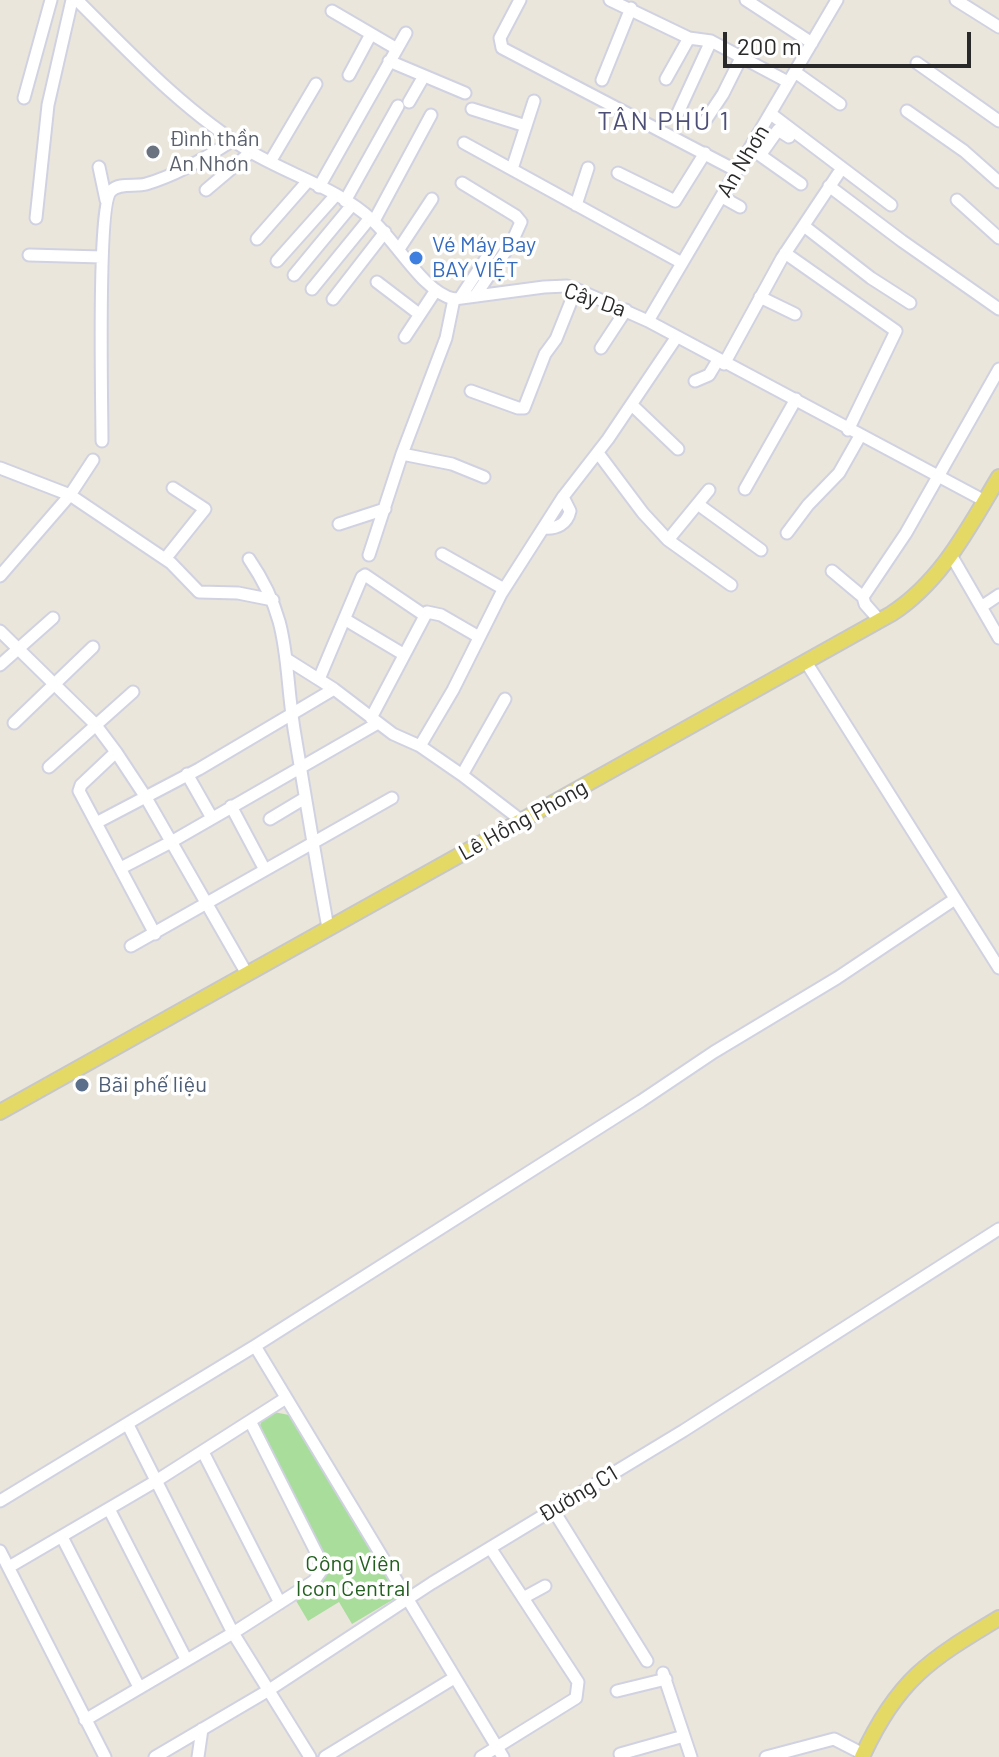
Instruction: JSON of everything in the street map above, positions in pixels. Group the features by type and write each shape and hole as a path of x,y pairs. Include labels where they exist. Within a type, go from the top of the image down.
{"main road":[{"name":"Lê Hồng Phong","path":"0,1112 880,621 922,591 951,555 983,500 998,483"},
{"path":"863,1756 891,1702 905,1685 960,1640 999,1618"}],"street":[{"path":"24,98 51,0"},
{"path":"36,218 48,105 74,0 167,88 233,140 344,201 372,220 436,290 457,299"},
{"path":"520,0 500,38 502,48 737,171"},
{"path":"610,0 636,6 689,38 711,41 791,77 840,104"},
{"path":"746,0 812,43"},
{"name":"An Nhơn","path":"648,321 737,171 756,151 771,114 837,0"},
{"path":"956,0 999,27"},
{"path":"602,80 636,6"},
{"path":"332,11 397,49"},
{"path":"319,187 406,33"},
{"path":"349,75 371,34"},
{"path":"666,79 689,38"},
{"path":"677,115 711,41"},
{"path":"705,121 742,56"},
{"path":"389,61 465,93"},
{"path":"917,63 999,121"},
{"path":"294,275 424,76"},
{"path":"270,162 316,84"},
{"path":"512,169 534,101"},
{"path":"472,109 526,126"},
{"path":"907,111 964,151 999,182"},
{"path":"771,114 891,205"},
{"path":"312,289 372,220 431,115"},
{"path":"798,144 778,130 756,151 801,184"},
{"path":"106,201 110,191 117,187 144,185 199,162 233,140"},
{"path":"464,143 682,263"},
{"path":"206,190 251,152"},
{"path":"618,173 675,201 705,153"},
{"path":"99,167 106,201 102,257 102,441"},
{"path":"576,205 588,168"},
{"path":"695,381 709,375 721,362 785,253 838,174"},
{"path":"257,239 307,182"},
{"path":"462,183 521,222 512,242 475,296"},
{"path":"829,186 999,309"},
{"path":"722,197 740,207"},
{"path":"399,249 432,199"},
{"path":"957,200 999,238"},
{"path":"277,261 344,201"},
{"path":"804,226 871,278 910,303"},
{"path":"333,299 385,232"},
{"path":"369,555 457,299 495,245"},
{"path":"785,253 896,331 848,430"},
{"path":"29,255 102,257"},
{"path":"377,282 419,314"},
{"name":"Cây Da","path":"457,299 544,287 567,286 576,289 648,321 983,500"},
{"path":"471,391 524,408 576,289"},
{"path":"405,337 436,290"},
{"path":"760,297 795,314"},
{"path":"601,348 626,310"},
{"path":"420,746 504,589 563,497 598,453 676,338"},
{"path":"863,597 939,477 999,369"},
{"path":"745,489 796,399"},
{"path":"632,405 678,449"},
{"path":"787,533 813,499 839,473 860,436"},
{"path":"598,453 643,513 668,540 731,585"},
{"path":"402,454 452,464 484,477"},
{"path":"0,576 70,495 93,460"},
{"path":"0,468 70,495 165,559 199,592 238,593 273,600"},
{"path":"165,559 205,509 173,488"},
{"path":"668,540 709,490"},
{"path":"699,505 761,550"},
{"path":"339,524 385,509"},
{"path":"442,554 504,589"},
{"path":"951,555 997,630"},
{"path":"249,559 273,600 288,660 292,716 328,928"},
{"path":"832,571 863,597 865,604 880,621"},
{"path":"319,679 346,620 360,578 365,575 424,615"},
{"path":"981,607 999,595"},
{"path":"121,868 171,842 374,721 403,654 424,615 430,611 479,637"},
{"path":"0,665 53,618"},
{"path":"346,620 403,654"},
{"path":"0,631 95,724 116,752 145,796 247,974"},
{"path":"14,723 93,647"},
{"path":"288,660 334,689 374,721 420,746 522,821"},
{"path":"806,662 999,968"},
{"path":"96,823 292,716 334,689"},
{"path":"49,767 133,692"},
{"path":"462,775 505,699"},
{"path":"116,752 80,788 80,794 155,934"},
{"path":"187,774 212,818"},
{"path":"270,819 305,798"},
{"path":"131,946 392,798"},
{"path":"231,806 265,870"},
{"path":"0,1501 255,1346 714,1052 837,978 955,899"},
{"name":"Đường C1","path":"155,1757 269,1690 552,1508 683,1431 998,1233"},
{"path":"255,1346 500,1752"},
{"path":"9,1567 156,1481 286,1398"},
{"path":"85,1720 233,1633 314,1581 321,1571 320,1560 250,1421"},
{"path":"128,1425 233,1633 310,1757"},
{"path":"203,1452 280,1603"},
{"path":"552,1508 647,1661"},
{"path":"109,1509 186,1659"},
{"path":"62,1537 139,1687"},
{"path":"481,1757 500,1752 576,1698 579,1691 578,1682 491,1549"},
{"path":"0,1551 105,1757"},
{"path":"523,1598 545,1586"},
{"path":"617,1691 664,1676 691,1757"},
{"path":"325,1757 454,1678"},
{"path":"198,1757 202,1729"},
{"path":"620,1754 684,1736"},
{"path":"766,1757 834,1739 863,1756"}],"green space":[{"name":"Công Viên Icon Central","path":"274,1412 289,1415 399,1596 352,1624 339,1602 308,1621 295,1599 321,1578 325,1558 259,1429 262,1419"}],"place":[{"name":"Đình thần An Nhơn","path":"153,152"},
{"name":"Vé Máy Bay BAY VIỆT","path":"416,258"},
{"name":"Bãi phế liệu","path":"82,1085"}],"district":[{"name":"TÂN PHÚ 1","path":"664,121"}]}
